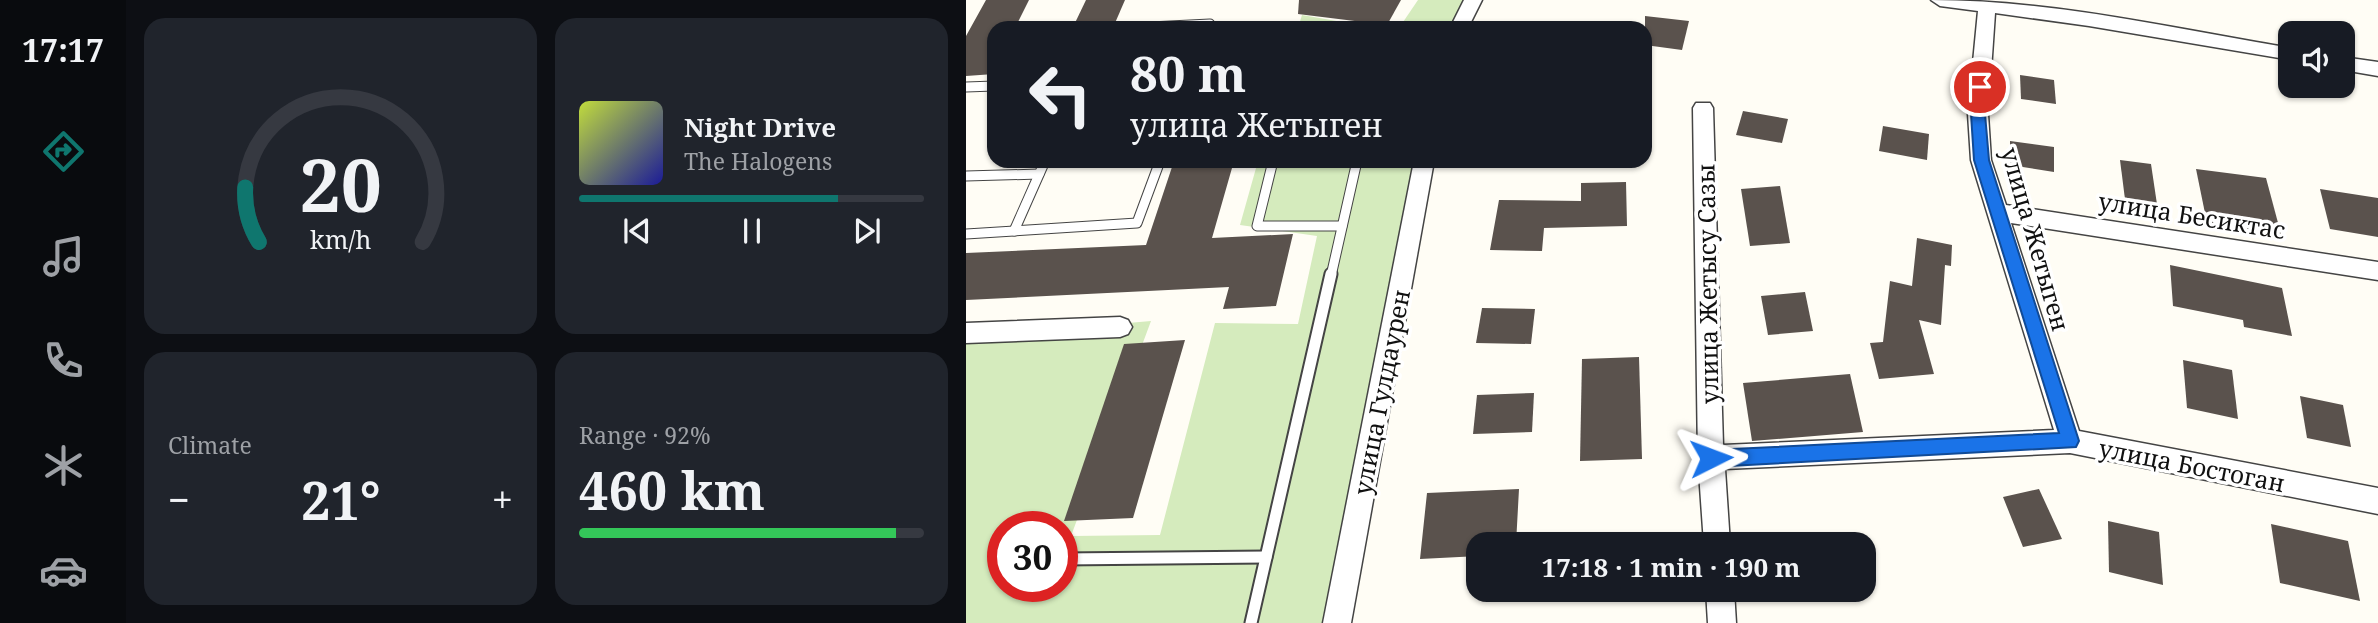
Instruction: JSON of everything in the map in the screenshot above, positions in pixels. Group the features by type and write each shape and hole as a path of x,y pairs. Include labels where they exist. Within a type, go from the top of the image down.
{"street":[{"path":"1462,21 1473,0"},
{"path":"1940,0 2090,20 2278,52"},
{"path":"2090,20 2091,0"},
{"name":"улица Жетыген","path":"1987,7 1978,114 1982,160 2070,441"},
{"path":"2355,65 2378,69"},
{"name":"улица Жетысу Сазы","path":"1703,108 1711,458 1716,532"},
{"name":"улица Гулдаурен","path":"1337,623 1423,168"},
{"name":"улица Бесиктас","path":"1997,212 2378,271"},
{"path":"966,333 1120,327"},
{"name":"улица Бостоган","path":"1711,458 2070,441 2378,501"},
{"path":"1721,602 1722,623"}],"lane":[{"path":"966,87 987,86"},
{"path":"1014,231 1042,168"},
{"path":"966,234 1137,223 1157,168"},
{"path":"1271,168 1257,226 1342,226"},
{"path":"1251,623 1355,168"},
{"path":"966,176 1039,174"},
{"path":"1078,559 1266,557"}],"green space":[{"path":"1418,0 1468,0 1457,21 1404,21"},
{"path":"1302,15 1337,21 1300,21"},
{"path":"1256,168 1415,168 1327,623 966,623 966,337 1151,321 1078,517 1078,511 987,511 987,602 1078,602 1078,536 1160,535 1215,323 1298,324 1317,236 1240,225"}],"building":[{"path":"986,0 1029,0 1018,21 987,21 987,74 966,76 966,36"},
{"path":"1086,0 1125,0 1116,21 1076,21"},
{"path":"1299,0 1401,0 1389,21 1355,21 1298,14"},
{"path":"1645,16 1689,21 1682,50 1652,46 1652,21 1645,21"},
{"path":"2020,75 2054,80 2056,104 2021,99"},
{"path":"1743,111 1788,119 1782,143 1736,135"},
{"path":"1883,126 1929,134 1927,160 1879,151"},
{"path":"2010,141 2054,147 2054,172 2010,165"},
{"path":"2120,160 2151,164 2158,211 2126,207"},
{"path":"1172,168 1232,168 1212,238 1293,234 1276,306 1223,309 1229,287 966,300 966,253 1146,245"},
{"path":"2196,169 2266,178 2281,234 2207,223"},
{"path":"1626,182 1627,226 1544,228 1542,251 1490,250 1499,200 1581,201 1581,183"},
{"path":"1780,186 1790,243 1750,246 1741,189"},
{"path":"2320,189 2378,198 2378,237 2330,229"},
{"path":"1917,238 1952,245 1951,266 1945,265 1941,325 1919,320 1934,374 1879,379 1870,343 1883,342 1890,281 1912,286"},
{"path":"2170,265 2282,288 2292,336 2244,327 2243,320 2173,306"},
{"path":"1805,292 1813,331 1768,335 1761,296"},
{"path":"1482,308 1535,309 1531,344 1476,343"},
{"path":"1185,340 1133,518 1078,520 1078,511 1067,511 1124,344"},
{"path":"1639,357 1642,459 1580,461 1582,359"},
{"path":"2183,360 2232,370 2238,419 2187,408"},
{"path":"1850,374 1863,432 1752,441 1743,383"},
{"path":"1534,393 1532,432 1473,434 1477,395"},
{"path":"2300,396 2343,405 2351,447 2307,438"},
{"path":"1519,489 1517,532 1466,532 1466,557 1420,559 1427,493"},
{"path":"2039,489 2062,539 2023,547 2003,497"},
{"path":"2108,521 2159,532 2163,585 2109,572"},
{"path":"2271,524 2348,541 2360,601 2280,583"}],"route":[{"path":"1711,458 2070,441 1982,160 1978,114 1980,87"}]}
